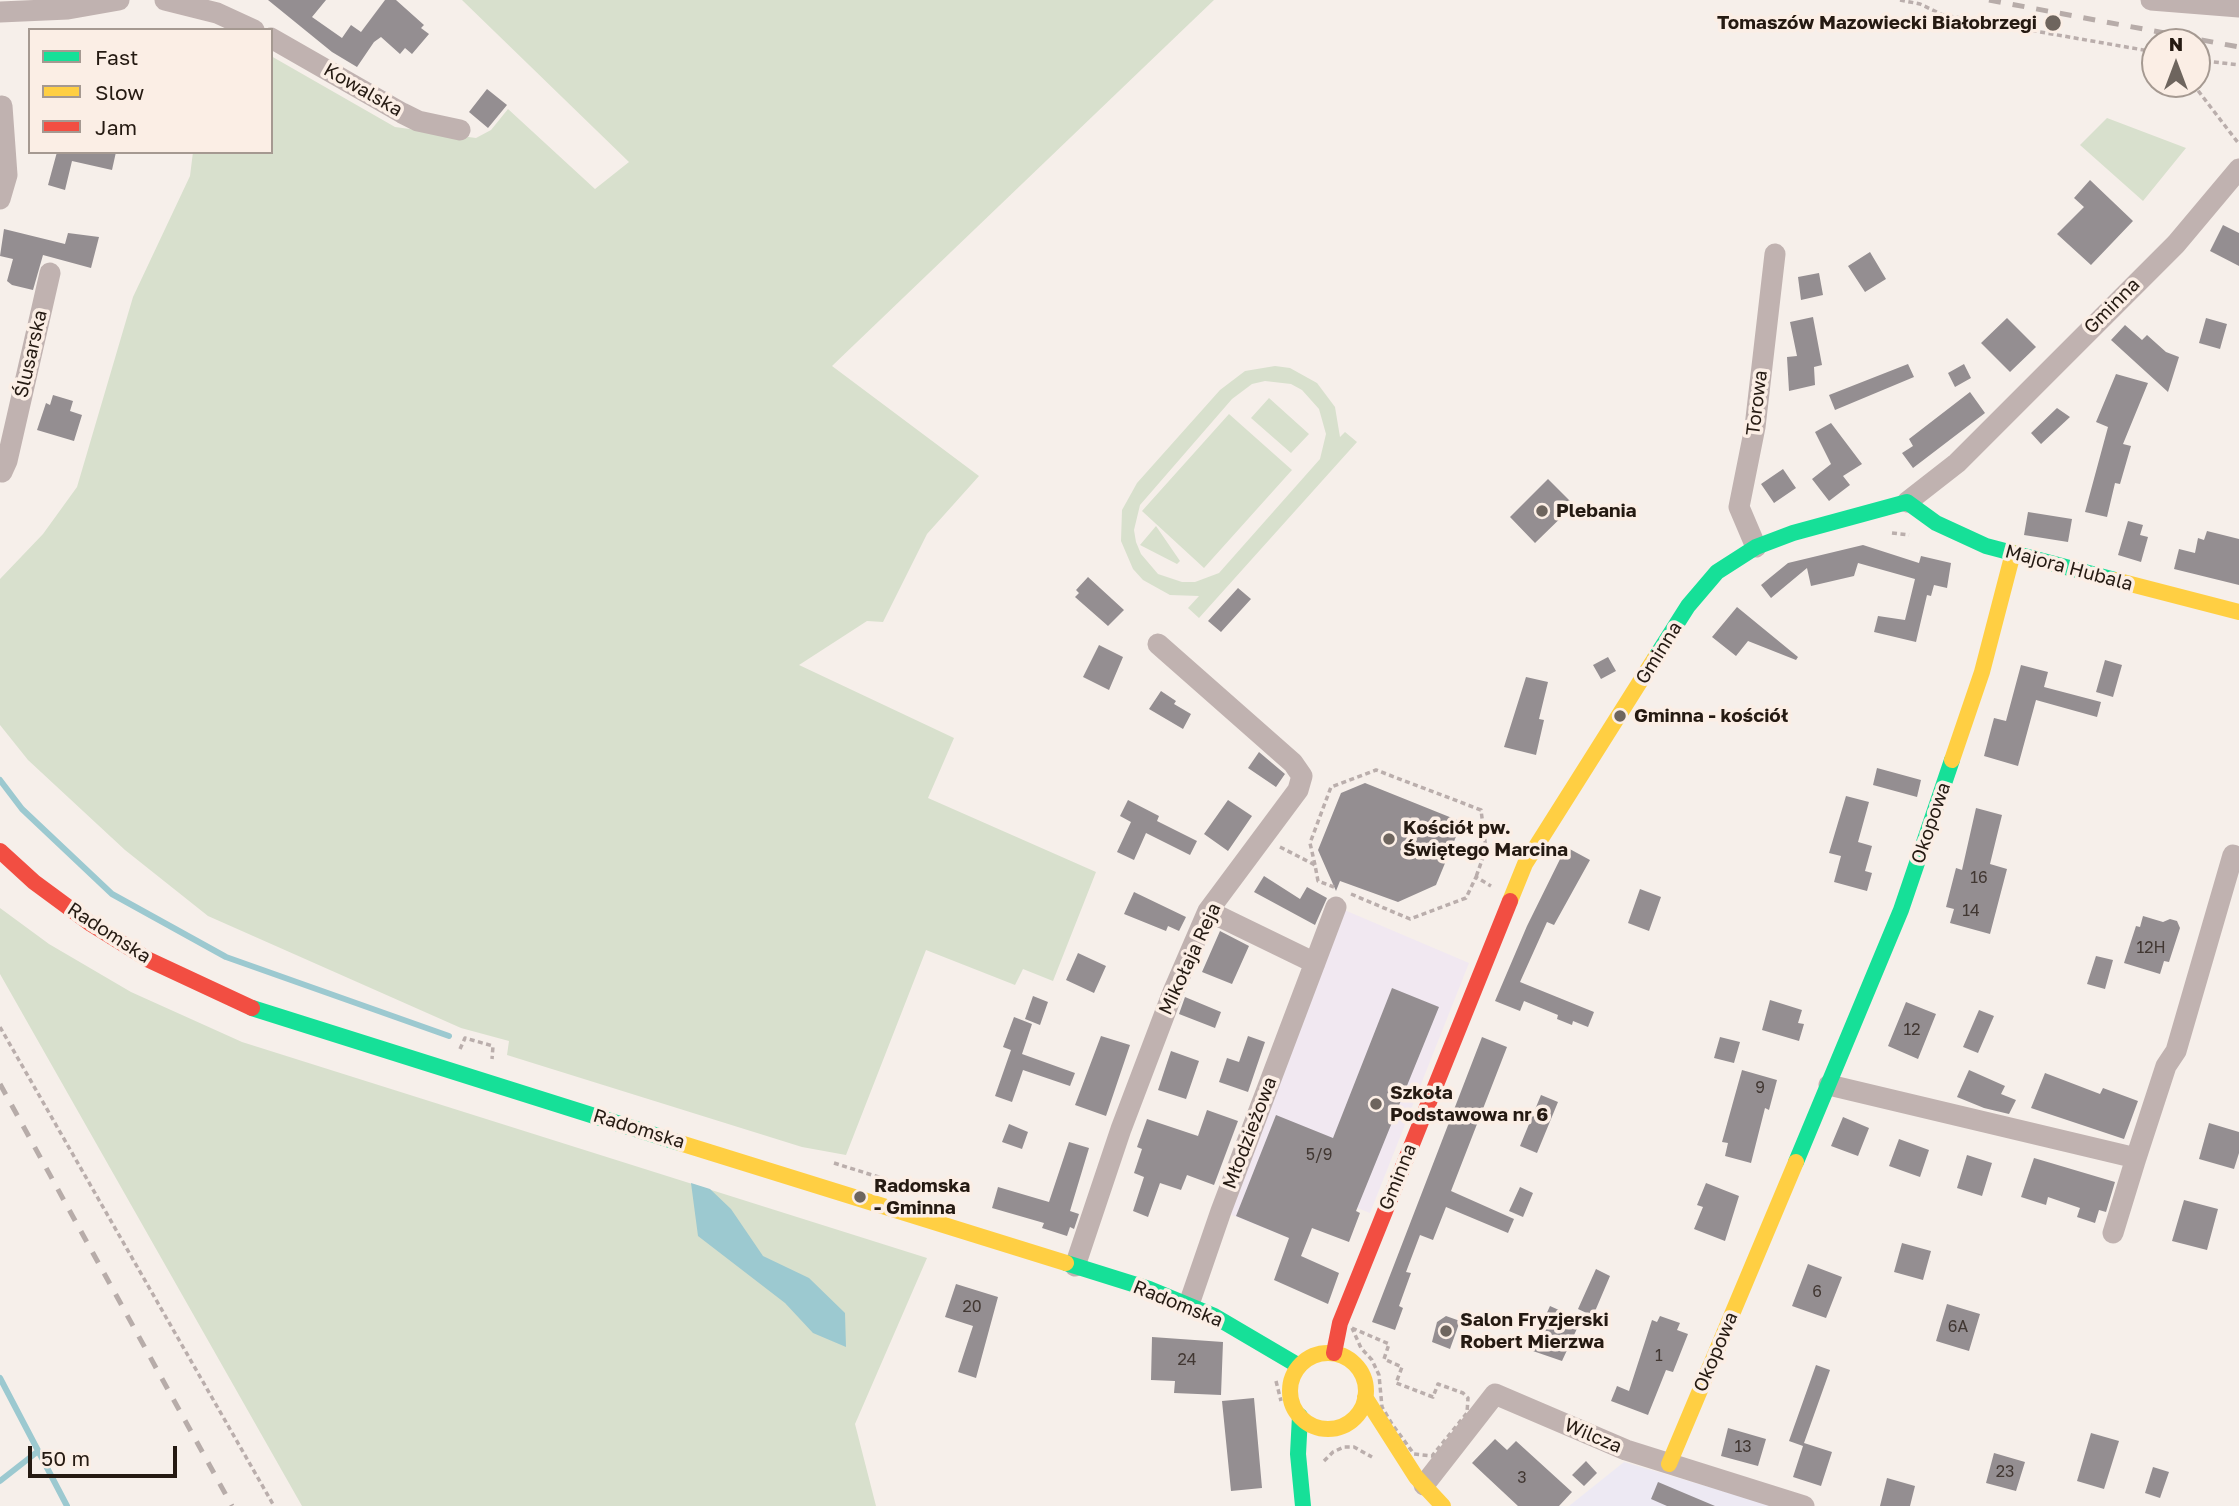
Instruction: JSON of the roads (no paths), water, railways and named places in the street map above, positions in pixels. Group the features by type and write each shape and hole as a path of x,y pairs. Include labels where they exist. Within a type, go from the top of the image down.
{"street":[{"path":"0,12 68,9 119,0"},
{"path":"165,0 217,13 250,28"},
{"path":"2151,0 2239,6"},
{"name":"Kowalska","path":"273,39 410,117 460,130"},
{"path":"0,199 7,175 2,106"},
{"name":"Gminna","path":"1334,1353 1348,1325 1525,864 1688,606 1717,572 1756,547 1793,533 1907,502 1957,463 2176,244 2239,169"},
{"name":"Torowa","path":"1756,547 1739,507 1755,427 1775,254"},
{"name":"Ślusarska","path":"0,471 2,472 7,461 50,273"},
{"name":"Majora Hubala","path":"1907,502 1961,537 2239,612"},
{"name":"Okopowa","path":"1668,1464 1901,910 1982,672 2013,553"},
{"name":"Mikołaja Reja","path":"1075,1266 1126,1117 1208,911 1298,790 1302,776 1293,763 1158,644"},
{"name":"Radomska","path":"0,851 34,882 81,917 149,960 268,1015 1075,1266 1189,1304 1299,1366"},
{"path":"2113,1233 2166,1066 2176,1051 2233,855"},
{"name":"Młodzieżowa","path":"1189,1304 1221,1210 1336,906"},
{"path":"1208,911 1315,963"},
{"path":"1829,1086 2136,1158"},
{"path":"1361,1438 1334,1429 1319,1428 1300,1416 1291,1399 1290,1390 1292,1378 1299,1366 1309,1357 1334,1353 1344,1355 1361,1373 1365,1397 1420,1481 1443,1506"},
{"name":"Wilcza","path":"1420,1481 1495,1394 1626,1450 1804,1506"},
{"path":"1305,1506 1320,1457 1334,1429 1356,1416 1365,1397"},
{"path":"1300,1416 1298,1454 1305,1506"},
{"path":"1377,1455 1420,1481"}],"water":[{"path":"691,1183 710,1189 731,1209 763,1256 809,1278 845,1313 846,1347 813,1333 785,1303 698,1236"}],"waterway":[{"path":"0,780 22,809 112,894 226,957 449,1036"},
{"path":"0,1378 67,1506"},
{"path":"0,1481 37,1452"}],"railway":[{"path":"1989,0 2239,47"},
{"path":"0,1084 232,1506"}],"place":[{"name":"Tomaszów Mazowiecki Białobrzegi","path":"2053,23"},
{"name":"Plebania","path":"1542,511"},
{"name":"Gminna - kościół","path":"1620,716"},
{"name":"Kościół pw. Świętego Marcina","path":"1389,839"},
{"name":"Szkoła Podstawowa nr 6","path":"1376,1104"},
{"name":"Radomska - Gminna","path":"860,1197"},
{"name":"Salon Fryzjerski Robert Mierzwa","path":"1446,1331"}]}
